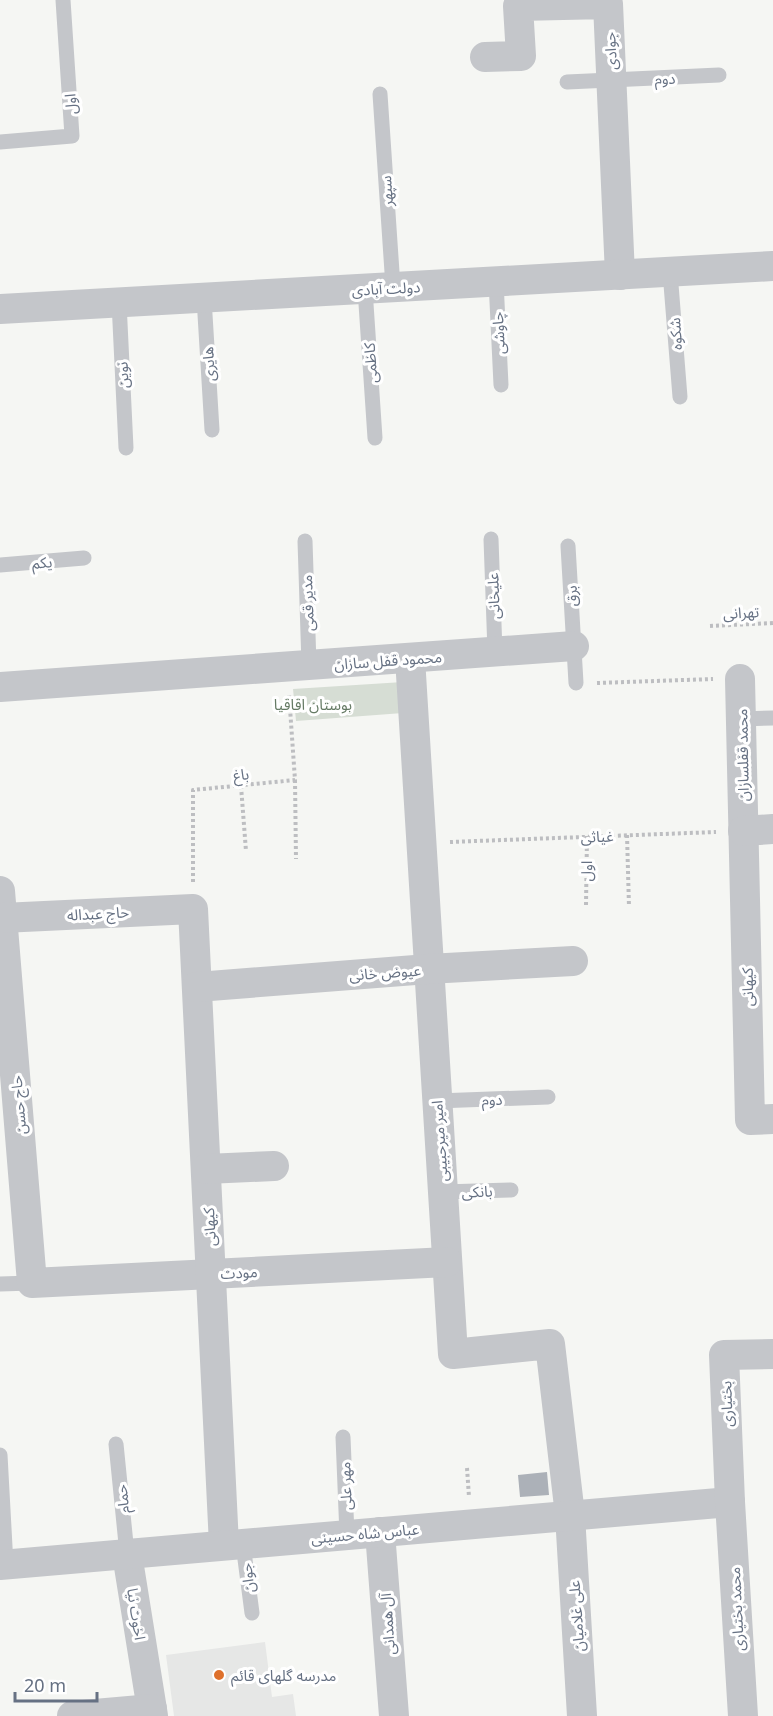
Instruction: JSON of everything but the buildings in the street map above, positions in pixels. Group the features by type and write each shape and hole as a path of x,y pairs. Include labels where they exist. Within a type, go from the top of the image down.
{"street":[{"name":"جوادی","path":"485,57 521,56 518,6 608,4 620,274"},
{"name":"دولت آبادی","path":"0,309 773,266"},
{"name":"محمود قفل سازان","path":"0,687 574,646"},
{"name":"امیر میرحبیبی","path":"410,658 453,1354 550,1344 570,1515"},
{"name":"محمد قفلسازان","path":"740,679 743,831"},
{"path":"743,831 773,830"},
{"name":"کیهانی","path":"743,831 750,1120 773,1119"},
{"name":"حاج عبداله","path":"1,905 193,909"},
{"name":"حاج حسن","path":"1,905 2,948 32,1283"},
{"name":"کیهانی","path":"193,909 211,1274 234,1544"},
{"name":"عیوض خانی","path":"197,987 428,969 573,961"},
{"path":"206,1169 274,1166"},
{"name":"مودت","path":"32,1283 447,1262"},
{"name":"بختیاری","path":"730,1502 724,1355 773,1354"},
{"name":"عباس شاه حسینی","path":"3,1565 730,1502"},
{"name":"محمد بختیاری","path":"730,1502 743,1716"},
{"name":"علی غلامیان","path":"570,1515 582,1716"},
{"name":"آل همدانی","path":"380,1532 394,1716"},
{"name":"اخوت نیا","path":"72,1716 152,1713 127,1554"}],"lane":[{"name":"اول","path":"0,142 72,136 63,0"},
{"name":"دوم","path":"611,80 718,75"},
{"path":"567,82 611,80"},
{"name":"سپهر","path":"379,288 380,94"},
{"name":"شکوه","path":"670,272 680,397"},
{"name":"چاوشی","path":"496,281 501,385"},
{"name":"کاظمی","path":"375,438 379,288"},
{"name":"هایری","path":"204,298 212,430"},
{"name":"نوین","path":"119,302 126,448"},
{"name":"علیخانی","path":"491,539 495,652"},
{"name":"مدیر قمی","path":"298,666 305,541"},
{"name":"برق","path":"568,546 574,646"},
{"name":"یکم","path":"0,565 84,558"},
{"path":"574,646 576,683"},
{"path":"741,719 773,718"},
{"name":"دوم","path":"437,1101 548,1097"},
{"name":"بانکی","path":"442,1192 511,1190"},
{"path":"0,1284 32,1283"},
{"name":"مهر علی","path":"343,1437 347,1535"},
{"name":"حمام","path":"116,1444 127,1554"},
{"path":"0,1455 3,1565"},
{"name":"جوان","path":"234,1544 252,1613"}],"path":[{"name":"تهرانی","path":"710,626 773,623"},
{"path":"296,859 295,780 298,666"},
{"path":"576,683 740,679"},
{"name":"باغ","path":"193,909 193,790 295,780"},
{"path":"241,786 246,851"},
{"name":"غیاثی","path":"420,843 743,831"},
{"path":"627,835 629,907"},
{"name":"اول","path":"586,905 587,836"}],"shaded area":[{"name":"مدرسه گلهای قائم","path":"265,1642 272,1697 293,1694 296,1716 174,1716 166,1655"}],"green space":[{"name":"بوستان اقاقیا","path":"403,682 403,713 296,721 293,689"}],"place":[{"name":"مدرسه گلهای قائم","path":"219,1675"}]}
